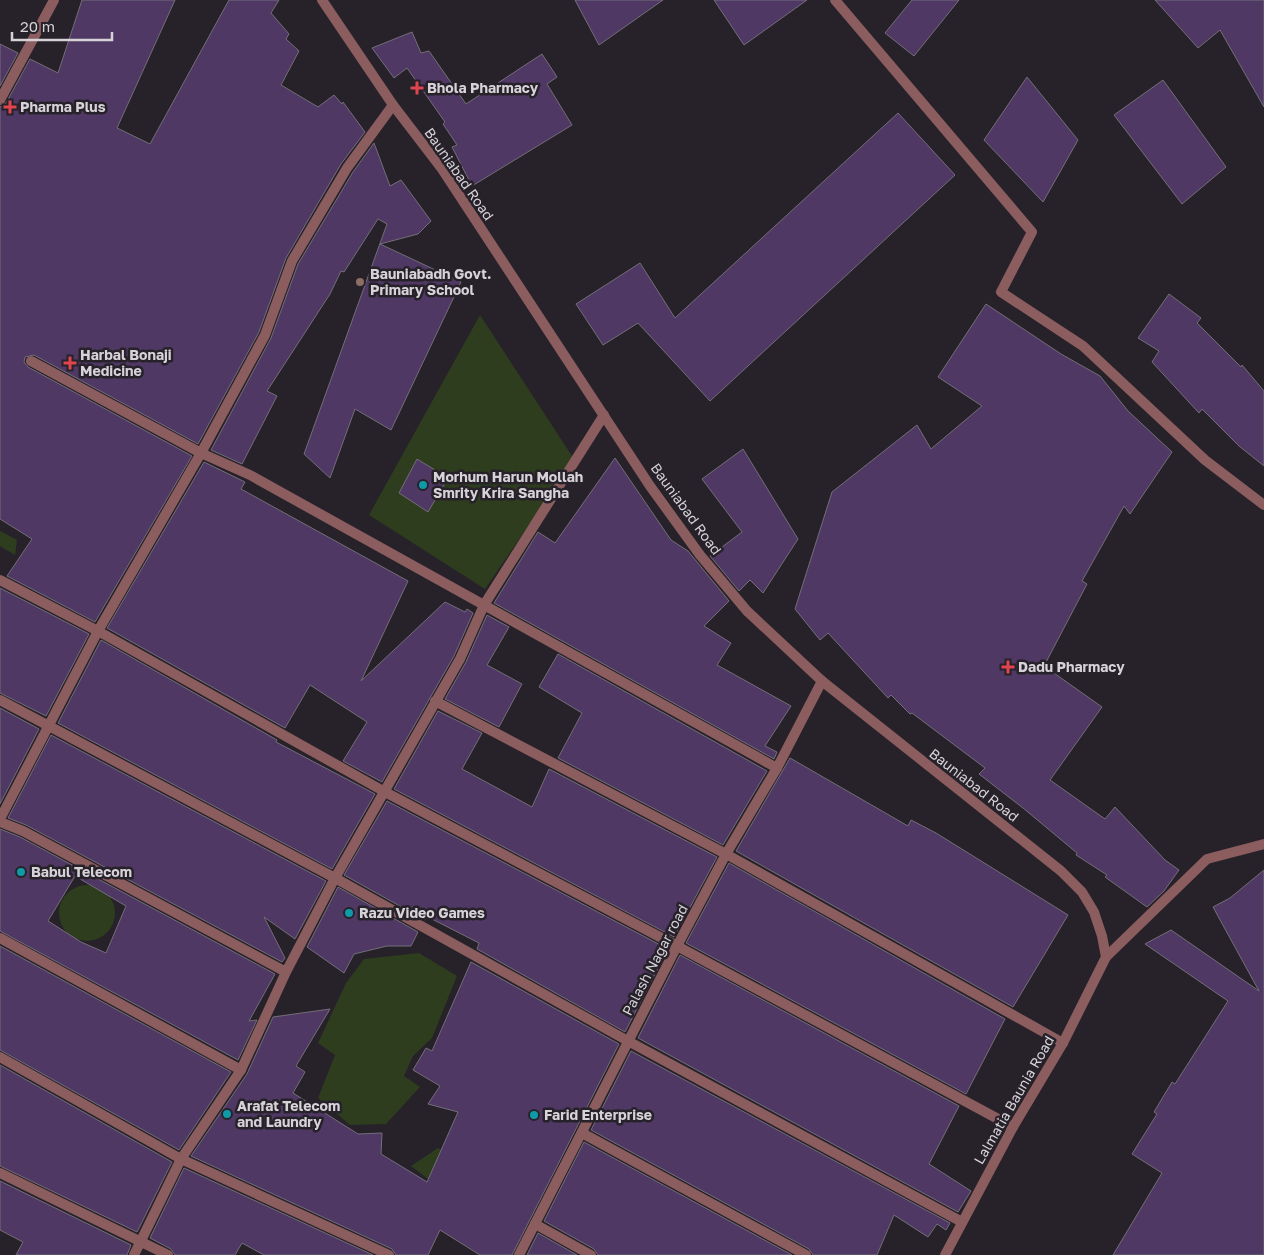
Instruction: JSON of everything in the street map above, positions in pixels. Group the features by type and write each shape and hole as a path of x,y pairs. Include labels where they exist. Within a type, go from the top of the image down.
{"street":[{"path":"0,100 54,0"},
{"name":"Bauniabad Road","path":"322,0 393,105 442,170 650,486 735,597 747,611 822,681 1061,871 1082,892 1094,912 1106,957"},
{"path":"835,0 1032,232 1001,292 1082,346 1205,460 1264,505"},
{"path":"286,972 23,831 0,821 98,631 201,454 265,335 276,298 292,261 347,168 393,105"},
{"path":"31,361 201,454 250,475 776,768"},
{"path":"134,1255 181,1159 241,1070 286,972 336,878 460,659 484,604 604,415"},
{"path":"0,580 98,631 385,792 678,946 1013,1127"},
{"name":"Palash Nagar road","path":"519,1255 726,854 776,768 822,681"},
{"path":"0,700 336,878 628,1041 962,1222"},
{"path":"435,701 726,854 1063,1044"},
{"name":"Lalmatia Baunia Road","path":"945,1255 1013,1127 1063,1044 1106,957 1207,859 1264,844"},
{"path":"0,938 241,1070"},
{"path":"0,1057 181,1159 389,1255"},
{"path":"582,1132 806,1255"},
{"path":"0,1172 168,1255"},
{"path":"535,1224 591,1255"}],"green space":[{"path":"480,315 574,459 485,589 369,515"},
{"path":"0,531 17,540 15,555 0,546"},
{"path":"87,885 102,890 110,898 115,913 110,928 102,936 87,941 72,936 64,928 59,913 64,898 72,890"},
{"path":"419,953 457,976 432,1038 413,1056 404,1076 420,1087 386,1124 350,1125 318,1098 335,1055 318,1043 346,983 364,959"},
{"path":"438,1148 457,1159 445,1192 411,1166"}],"building":[{"path":"82,0 175,0 117,128 150,144 229,0 279,0 271,13 289,34 286,39 299,51 281,85 318,107 334,95 342,104 343,102 365,132 341,164 286,258 259,332 198,444 34,355 25,357 24,362 28,367 192,456 95,622 7,576 32,539 0,519 0,107 6,103 30,59 58,73"},
{"path":"575,0 663,0 599,45"},
{"path":"714,0 807,0 744,45"},
{"path":"912,0 959,0 914,56 885,33"},
{"path":"1155,0 1264,0 1264,107 1220,30 1198,48"},
{"path":"412,32 421,53 429,51 466,104 542,54 557,77 547,84 572,125 472,186 452,147 457,145 443,124 445,122 407,68 394,78 372,48"},
{"path":"0,44 18,53 0,86"},
{"path":"1027,77 1078,140 1043,202 984,140"},
{"path":"1163,80 1226,167 1182,204 1114,115"},
{"path":"898,113 955,175 710,401 638,323 603,345 576,304 640,263 675,318"},
{"path":"374,143 390,186 401,180 431,221 418,234 380,244 461,282 391,430 355,409 330,478 304,454 387,224 378,219 344,272 341,271 330,294 267,391 277,396 242,464 211,450 271,338 298,264 353,172"},
{"path":"1169,294 1201,318 1197,323 1241,367 1242,365 1264,391 1264,466 1239,446 1202,409 1199,413 1152,362 1159,351 1138,338"},
{"path":"986,304 1061,354 1100,376 1128,411 1172,452 1130,514 1124,506 1082,581 1087,584 1044,666 1102,707 1050,780 1105,819 1115,807 1165,860 1179,870 1164,891 1147,907 1105,877 1107,875 1076,855 1077,853 979,774 985,768 912,713 910,714 891,695 888,698 828,633 820,640 795,609 832,492 917,425 931,449 982,406 938,377"},
{"path":"743,449 798,539 763,593 750,580 739,591 710,556 742,532 702,479"},
{"path":"615,458 671,540 688,551 729,601 704,626 731,643 717,665 791,706 765,746 777,752 774,759 494,603 538,532 555,543"},
{"name":"Morhum Harun Mollah Smrity Krira Sangha","path":"417,459 448,478 428,512 399,493"},
{"path":"204,462 245,482 241,489 408,581 361,681 445,602 465,612 467,609 473,613 454,656 382,782 343,761 367,722 310,685 285,728 107,628"},
{"path":"0,588 89,634 46,716 0,693"},
{"path":"487,615 509,627 487,665 522,684 499,727 445,699 466,662"},
{"path":"101,640 277,740 276,742 375,794 332,869 58,723"},
{"path":"558,654 767,771 723,845 558,758 582,713 539,687"},
{"path":"0,708 39,729 0,804"},
{"path":"438,711 482,733 462,769 532,807 549,769 717,857 674,937 394,789"},
{"path":"51,735 326,881 295,939 264,917 285,958 282,962 26,825 8,818"},
{"path":"790,758 908,826 911,820 936,833 1068,915 1013,1007 736,851"},
{"path":"387,801 668,949 625,1032 477,949 479,943 428,917 425,920 344,875"},
{"path":"0,829 20,837 275,974 249,1021 257,1020 238,1060 0,931","holes":["75,876 126,906 106,953 81,942 48,921"]},
{"path":"729,863 1005,1019 966,1094 686,943"},
{"path":"1264,870 1264,1255 1113,1255 1162,1173 1132,1154 1157,1114 1154,1112 1172,1082 1175,1084 1228,1001 1145,944 1171,930 1259,991 1213,907 1230,898"},
{"path":"338,887 418,932 411,946 387,946 354,954 344,973 307,947"},
{"path":"0,946 231,1072 179,1150 0,1050"},
{"path":"680,955 959,1106 929,1164 971,1191 958,1212 638,1038"},
{"path":"471,962 619,1044 512,1255 480,1255 440,1230 428,1255 396,1255 392,1249 191,1156 247,1074 273,1017 330,1009 296,1066 305,1072 293,1093 358,1134 382,1133 381,1154 427,1182 458,1112 428,1104 440,1086 413,1070 426,1048 432,1051"},
{"path":"631,1051 950,1223 946,1230 937,1224 928,1237 894,1215 877,1255 813,1255 809,1249 591,1130"},
{"path":"0,1065 172,1162 137,1232 0,1166"},
{"path":"584,1142 792,1255 598,1255 594,1249 544,1221"},
{"path":"184,1168 373,1255 264,1255 242,1243 235,1255 175,1255 171,1249 150,1238"},
{"path":"0,1181 131,1245 127,1255 16,1255 23,1242 0,1230"},
{"path":"538,1233 577,1255 527,1255"}],"place":[{"name":"Bhola Pharmacy","path":"417,88"},
{"name":"Pharma Plus","path":"10,107"},
{"name":"Bauniabadh Govt. Primary School","path":"360,282"},
{"name":"Harbal Bonaji Medicine","path":"70,363"},
{"name":"Morhum Harun Mollah Smrity Krira Sangha","path":"423,485"},
{"name":"Dadu Pharmacy","path":"1008,667"},
{"name":"Babul Telecom","path":"21,872"},
{"name":"Razu Video Games","path":"349,913"},
{"name":"Arafat Telecom and Laundry","path":"227,1114"},
{"name":"Farid Enterprise","path":"534,1115"}]}
